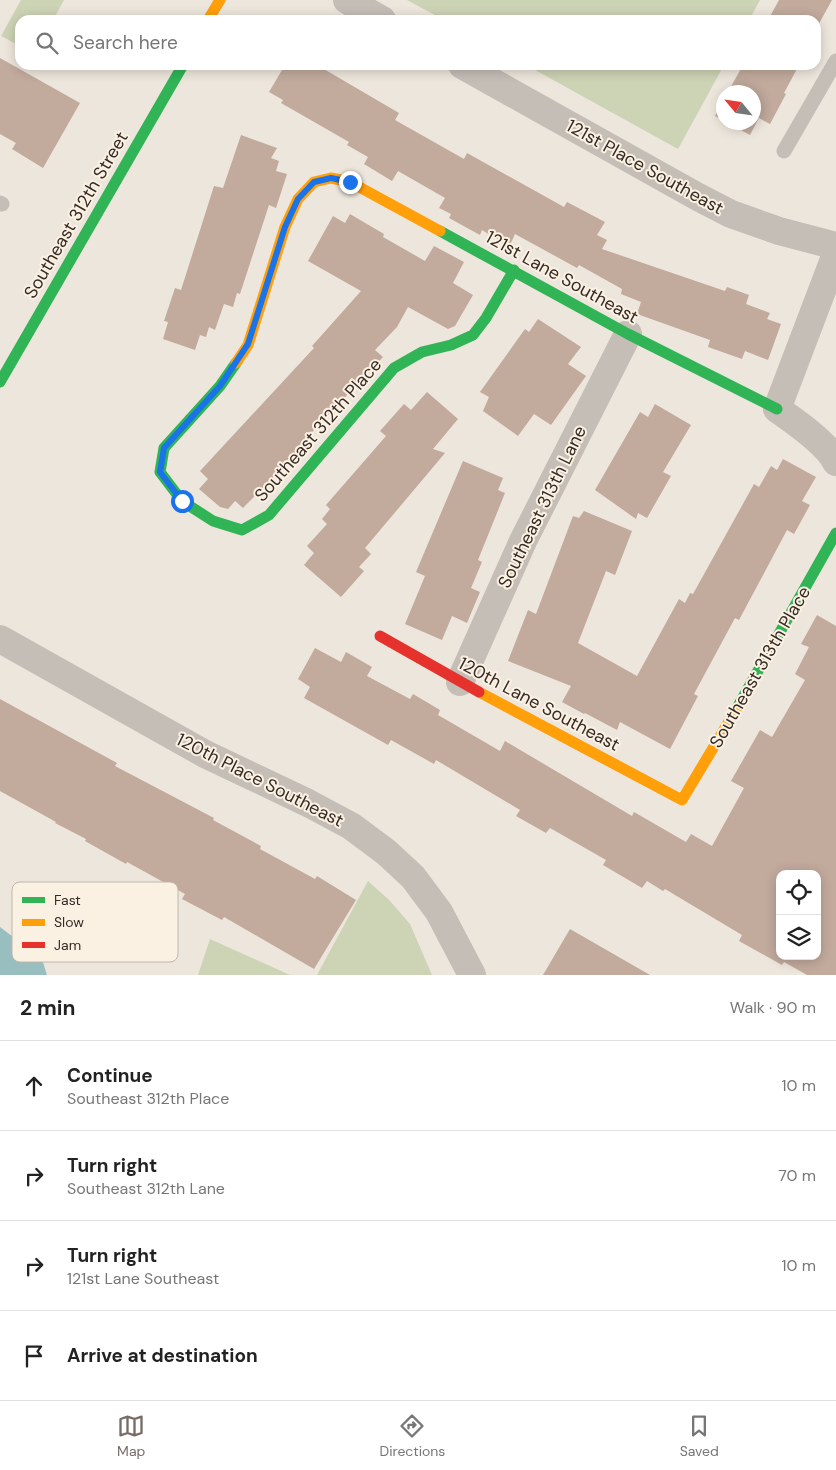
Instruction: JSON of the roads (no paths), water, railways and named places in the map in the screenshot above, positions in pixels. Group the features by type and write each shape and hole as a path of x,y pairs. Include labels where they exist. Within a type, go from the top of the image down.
{"street":[{"path":"211,15 220,0"},
{"path":"347,0 373,15"},
{"name":"Southeast 312th Street","path":"0,382 180,70"},
{"name":"121st Place Southeast","path":"471,70 731,214 779,231 836,246"},
{"name":"121st Lane Southeast","path":"160,472 164,448 220,386 248,344 285,227 298,199 314,182 331,178 350,182 628,334 777,408"},
{"path":"836,254 777,408 806,430 833,455 836,462"},
{"name":"Southeast 312th Place","path":"160,472 182,501 213,521 242,530 262,519 269,515 394,368 422,352 451,345 473,335 486,318 514,270"},
{"name":"Southeast 313th Lane","path":"460,682 523,542 628,334"},
{"name":"Southeast 313th Place","path":"682,800 762,666 836,533"},
{"name":"120th Lane Southeast","path":"380,636 460,682 682,800"},
{"name":"120th Place Southeast","path":"0,639 205,754 308,802 351,826 386,852 413,877 439,912 472,975"}],"lane":[{"path":"784,151 836,62"}],"water":[{"path":"0,927 12,936 12,962 43,962 47,975 0,975"}]}
